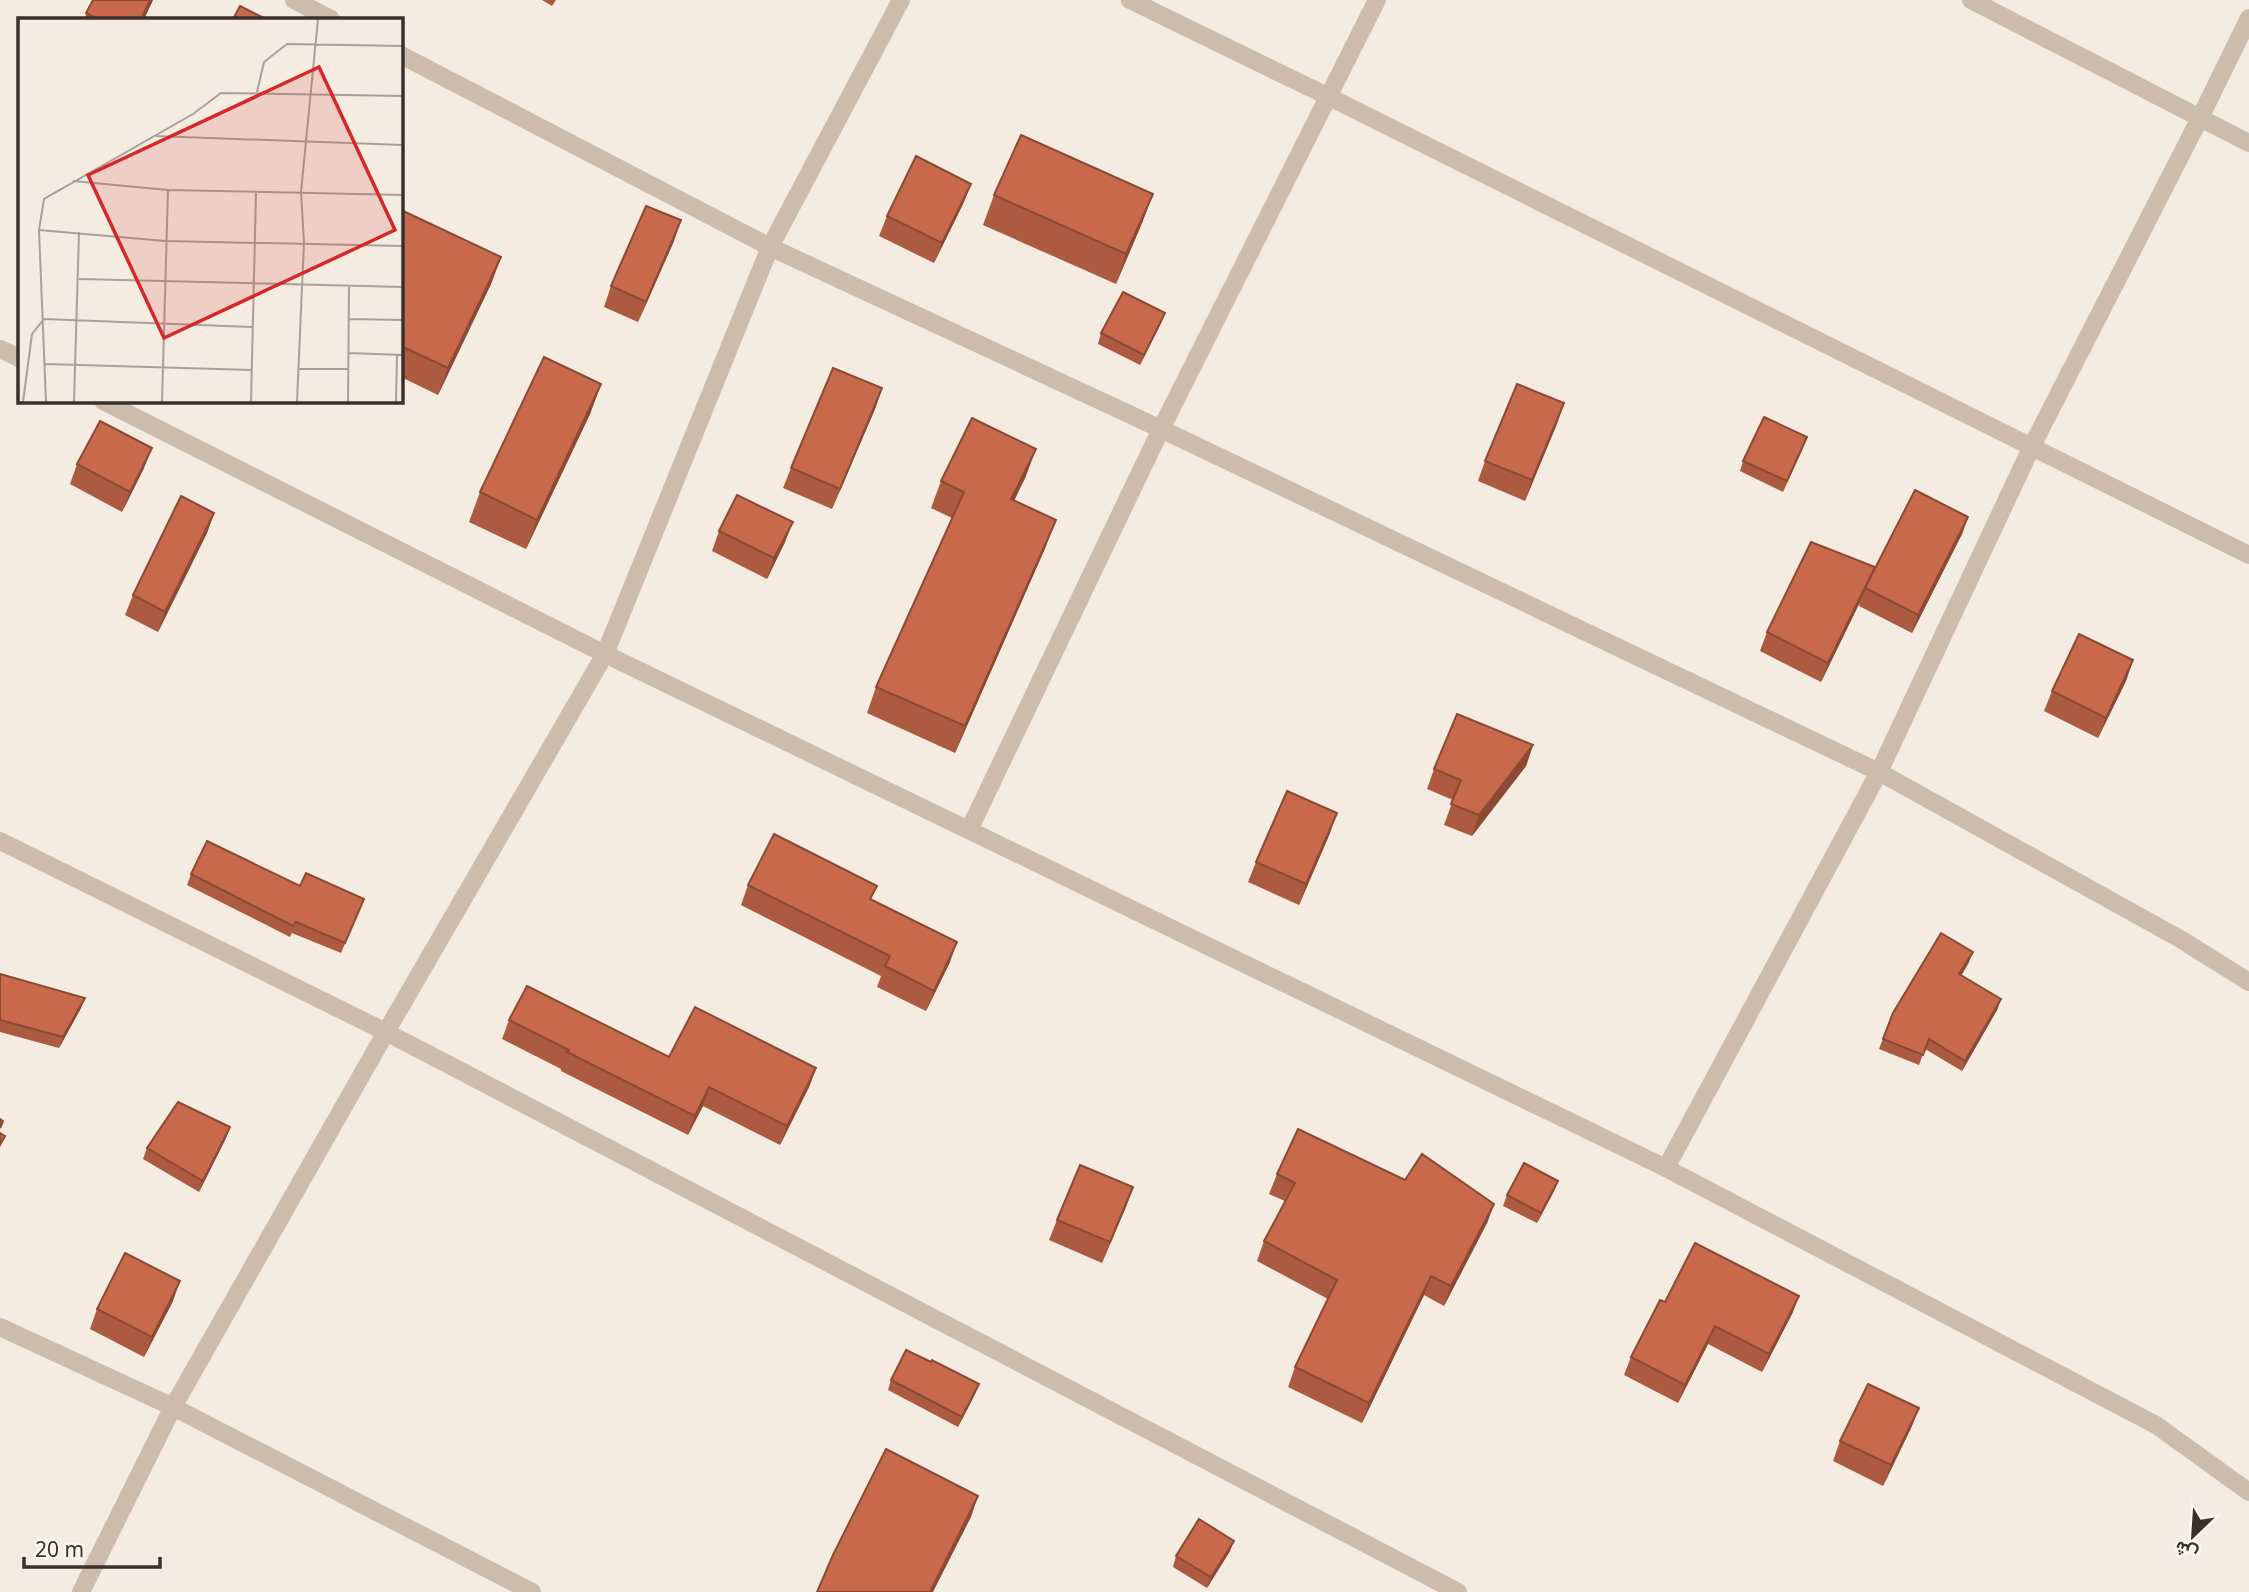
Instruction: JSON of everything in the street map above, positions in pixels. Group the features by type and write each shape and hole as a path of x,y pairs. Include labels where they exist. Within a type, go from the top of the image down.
{"street":[{"path":"294,0 329,18"},
{"path":"81,1592 173,1407 605,654 770,247 901,0"},
{"path":"1130,0 2249,555"},
{"path":"969,830 1161,429 1377,0"},
{"path":"1971,0 2249,142"},
{"path":"1666,1168 1879,772 2032,446 2249,18"},
{"path":"402,56 770,247 1161,429 1879,772 2182,940 2249,982"},
{"path":"0,349 18,358"},
{"path":"105,402 605,654 1666,1168 2156,1425 2249,1492"},
{"path":"0,841 386,1032 1458,1592"},
{"path":"0,1326 173,1407 532,1592"}],"building":[{"path":"93,0 150,0 141,18 96,18 86,13"},
{"path":"240,6 264,18 234,18"},
{"path":"1021,135 1153,194 1126,254 994,195"},
{"path":"916,156 971,184 942,243 887,216"},
{"path":"646,206 681,220 646,302 611,286"},
{"path":"402,210 501,257 448,368 402,346"},
{"path":"1123,292 1165,313 1144,355 1101,333"},
{"path":"544,357 601,384 537,520 480,492"},
{"path":"833,368 882,388 840,489 791,468"},
{"path":"1517,384 1564,403 1532,480 1485,461"},
{"path":"1764,417 1807,437 1787,481 1743,461"},
{"path":"972,418 1036,449 1011,499 1056,520 965,726 876,687 964,492 941,481"},
{"path":"100,421 152,448 130,492 77,464"},
{"path":"1915,490 1968,517 1918,615 1865,588"},
{"path":"737,495 793,522 774,558 719,531"},
{"path":"181,496 214,513 165,612 133,595"},
{"path":"1811,542 1875,567 1828,663 1767,632"},
{"path":"2079,634 2133,660 2106,718 2052,691"},
{"path":"1457,714 1533,745 1479,815 1451,804 1461,780 1434,769"},
{"path":"1287,791 1337,813 1306,884 1256,862"},
{"path":"774,834 877,886 870,899 957,942 934,991 885,966 890,956 748,885"},
{"path":"207,841 300,886 306,873 364,899 345,943 296,922 293,926 191,874"},
{"path":"1941,933 1973,952 1959,974 2001,999 1965,1061 1929,1039 1923,1055 1883,1039 1893,1013"},
{"path":"0,974 85,998 63,1037 0,1020"},
{"path":"527,986 669,1057 695,1007 816,1068 787,1126 709,1087 695,1116 509,1020"},
{"path":"178,1102 230,1127 203,1181 147,1148"},
{"path":"1298,1129 1405,1180 1422,1154 1494,1204 1451,1286 1431,1276 1369,1403 1295,1367 1337,1280 1264,1241 1295,1183 1277,1174"},
{"path":"1524,1163 1558,1181 1541,1213 1507,1195"},
{"path":"1080,1165 1133,1187 1110,1242 1057,1220"},
{"path":"1695,1243 1799,1296 1769,1354 1715,1326 1685,1385 1631,1357 1660,1300 1665,1302"},
{"path":"125,1253 180,1281 152,1337 97,1309"},
{"path":"906,1350 979,1384 962,1417 891,1380"},
{"path":"1868,1384 1919,1408 1891,1465 1840,1441"},
{"path":"886,1449 978,1496 930,1592 817,1592 833,1555"},
{"path":"1199,1519 1234,1541 1211,1577 1176,1556"}]}
